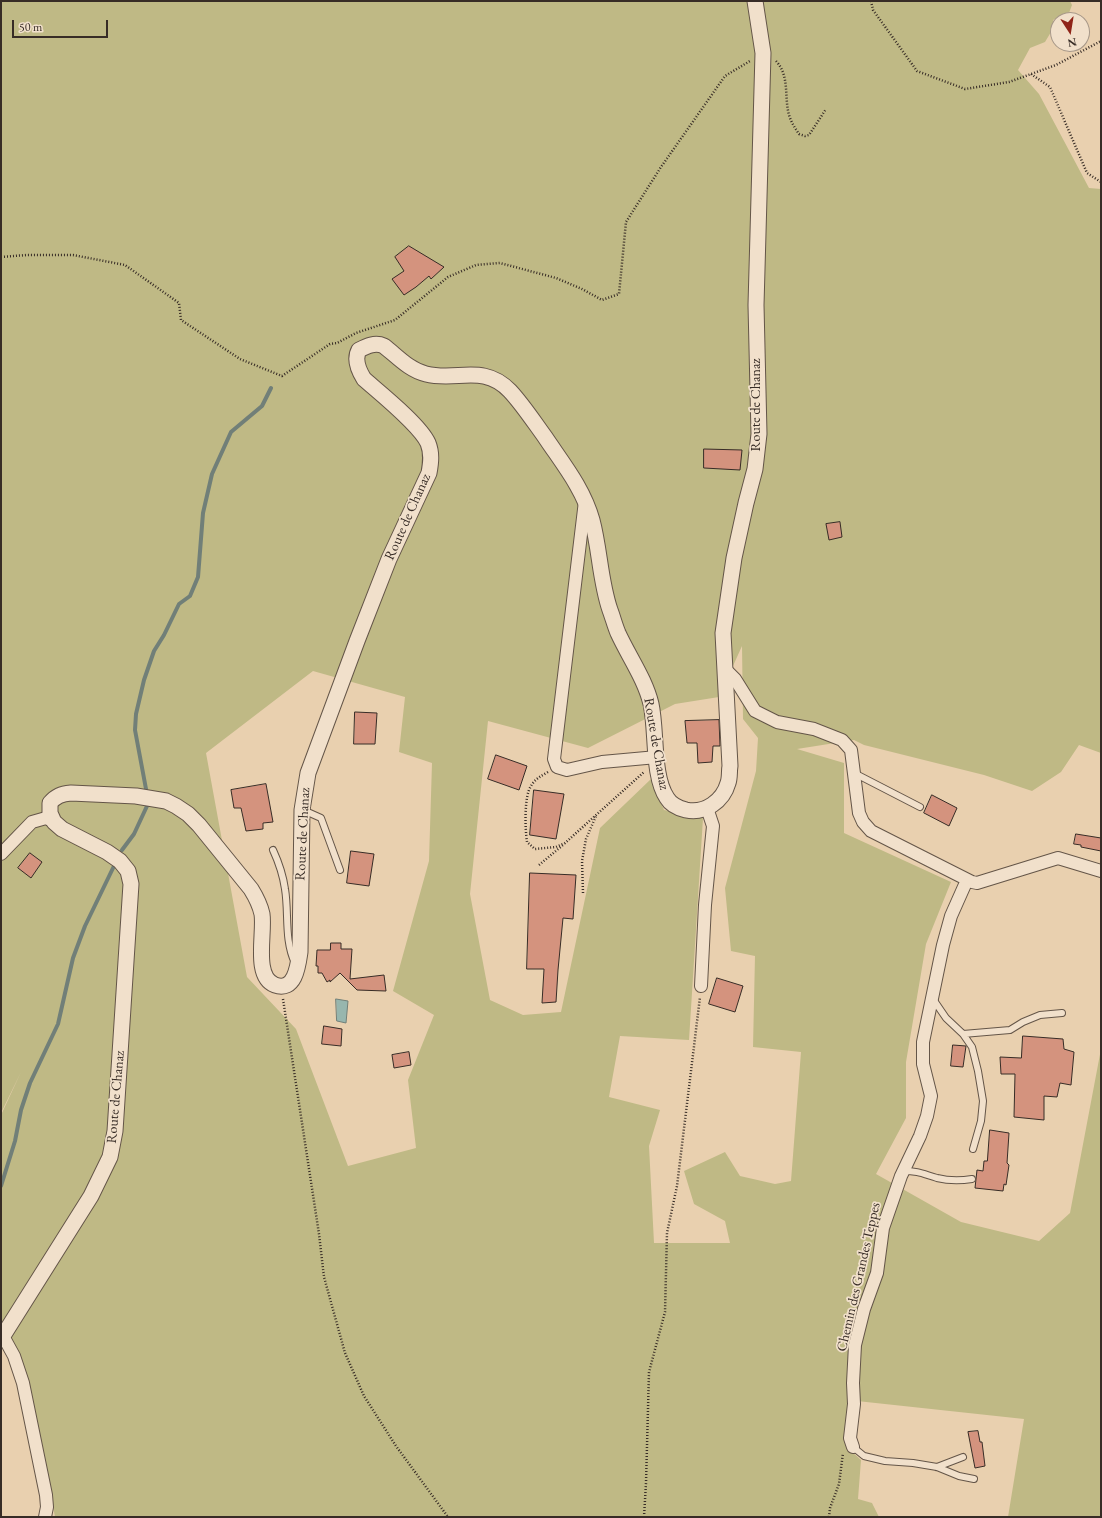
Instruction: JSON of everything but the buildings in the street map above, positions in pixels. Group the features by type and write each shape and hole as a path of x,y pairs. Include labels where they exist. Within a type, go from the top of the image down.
{"street":[{"name":"Route de Chanaz","path":"281,987 288,985 294,978 300,952 302,810 308,773 356,641 389,559 430,473 431,465 431,453 426,438 364,379 357,362 359,350 370,345 379,344 384,346 414,370 426,374 438,375 473,374 491,378 502,384 509,391 528,414 577,484 585,499 592,521 609,608 618,633 634,661 651,704 662,790 667,799 673,804 688,810 697,811 707,808 715,802 723,793 728,783 730,772 730,753 724,668 723,633 725,608 746,503 755,469 759,434 756,305 769,56 755,1"},
{"path":"585,499 554,759 557,767 567,770 602,762 657,759"},
{"path":"724,668 735,679 755,711 777,722 814,729 842,740 851,750 860,813 864,822 871,831 967,880 977,883 1058,858 1101,871"},
{"path":"54,822 50,813 50,803 55,797 61,794 71,793 136,796 171,804 188,814 251,889 262,914 262,970 267,980 274,985 281,987"},
{"path":"701,986 705,905 713,826 707,808"},
{"path":"1,854 32,822 46,818 54,822"},
{"name":"Route de Chanaz","path":"2,1337 91,1196 102,1176 110,1157 115,1131 132,884 128,871 120,862 107,852 62,829 54,822"},
{"name":"Chemin des Grandes Teppes","path":"853,1447 850,1432 854,1404 853,1383 855,1345 864,1309 877,1272 883,1228 903,1171 920,1136 927,1116 930,1096 923,1064 923,1042 951,916 967,880"},
{"path":"2,1337 14,1356 23,1383 46,1495 47,1507 45,1517"}],"lane":[{"path":"854,773 920,807"},
{"path":"302,810 321,818 340,870"},
{"path":"273,850 280,865 285,889 291,954 297,968"},
{"path":"932,996 946,1018 963,1034 972,1048 978,1071 983,1101 981,1121 973,1149"},
{"path":"963,1034 1010,1030 1023,1022 1040,1015 1062,1014"},
{"path":"903,1171 917,1171 938,1178 955,1181 972,1179"},
{"path":"853,1447 864,1456 937,1467 959,1476 974,1479"},
{"path":"937,1467 963,1457"}],"path":[{"path":"871,1 873,10 917,71 965,89 1009,82 1056,65 1101,41"},
{"path":"1,257 27,255 73,255 125,265 179,303 182,320 240,359 282,376 330,344 337,343 356,333 395,320 448,277 476,265 500,263 556,278 582,288 602,300 619,294 626,222 661,167 725,76 769,56 780,65 785,81 789,115 791,122 799,134 805,136 809,134 826,109"},
{"path":"1031,74 1050,87 1087,173 1101,182"},
{"path":"539,865 657,759"},
{"path":"557,767 538,777 530,787 525,816 527,842 535,849 556,847 565,843"},
{"path":"583,893 582,861 586,839 597,814"},
{"path":"644,1517 649,1372 665,1312 667,1234 677,1186 701,986"},
{"path":"281,987 318,1226 324,1277 345,1353 368,1402 396,1446 448,1517"},
{"path":"829,1517 830,1508 839,1484 843,1454 850,1432"}],"shaded area":[{"path":"1,1 1070,1 1072,5 1069,12 1050,12 1050,34 1045,42 1030,48 1018,70 1039,94 1089,188 1101,189 1101,753 1079,745 1061,772 1032,791 984,775 864,745 854,740 797,749 844,763 844,833 951,882 926,944 906,1062 906,1118 876,1174 961,1222 1039,1241 1070,1213 1101,1049 1101,1517 1008,1517 1024,1419 857,1401 851,1451 861,1460 858,1499 872,1503 879,1517 55,1517 31,1391 1,1319 1,1115 21,1072 1,1113","holes":["742,646 743,719 758,738 756,771 725,888 731,951 755,956 753,1047 801,1052 791,1181 775,1184 740,1176 725,1152 684,1171 694,1204 725,1221 730,1243 654,1243 649,1146 660,1110 609,1097 620,1036 689,1040 703,818 664,810 651,779 600,828 561,1012 523,1015 490,1000 470,894 488,721 588,748 675,704 719,697","313,671 405,697 399,752 432,763 429,861 393,991 434,1015 408,1080 416,1148 348,1166 296,1029 247,977 206,753"]}],"water":[{"path":"336,999 348,1001 346,1023 337,1021"}],"waterway":[{"path":"146,789 135,730 136,714 144,680 154,651 164,635 179,604 190,596 198,577 203,513 212,474 231,432 262,406 271,388"},
{"path":"122,850 134,834 147,806"},
{"path":"1,1186 15,1141 21,1110 30,1083 58,1024 73,958 85,926 114,866"}]}
